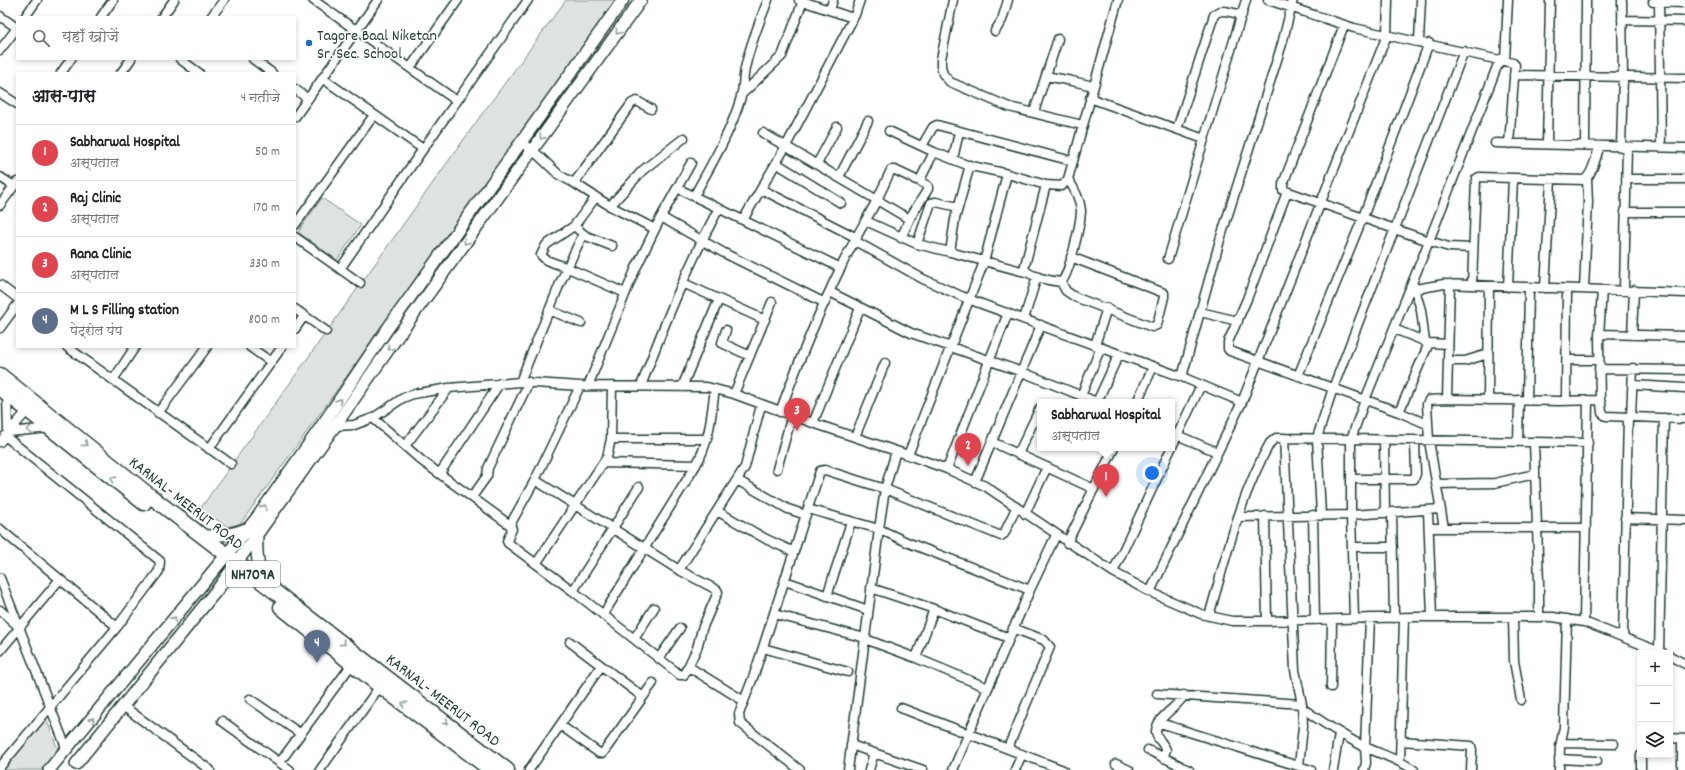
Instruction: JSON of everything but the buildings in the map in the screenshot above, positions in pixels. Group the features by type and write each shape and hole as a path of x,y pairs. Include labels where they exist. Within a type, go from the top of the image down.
{"highway":[{"name":"KARNAL- MEERUT ROAD","path":"0,376 204,536 229,562 264,583 507,770"},
{"name":"NH709A","path":"3,391 105,473 229,562 352,664 491,770"}],"street":[{"path":"26,16 37,0"},
{"path":"102,16 113,0"},
{"path":"163,16 174,0"},
{"path":"212,16 224,0"},
{"path":"315,0 457,101"},
{"path":"296,116 378,0"},
{"path":"410,68 458,0"},
{"path":"340,269 423,148 528,0"},
{"path":"264,583 258,567 252,532 388,328 623,0"},
{"path":"0,578 67,750 77,767 229,562 335,426 400,333 641,0"},
{"path":"694,196 726,135 741,95 746,62 768,0"},
{"path":"830,10 833,0"},
{"path":"743,220 786,146 853,18 860,0"},
{"path":"953,0 941,58 942,70 947,80 1009,107 1082,125"},
{"path":"995,31 1002,20 1008,0"},
{"path":"889,131 934,152 970,165 1046,185 1062,186 1068,179 1118,0"},
{"path":"1168,259 1246,0"},
{"path":"1268,0 1292,4 1344,25 1464,51 1514,64 1509,144"},
{"path":"1150,592 1242,402 1387,35 1388,0"},
{"path":"1419,41 1421,0"},
{"path":"1354,619 1351,515 1352,439 1365,400 1394,329 1414,286 1429,241 1502,60 1508,0"},
{"path":"1547,144 1547,76 1550,0"},
{"path":"1585,146 1586,0"},
{"path":"1622,0 1624,147 1626,179 1624,290"},
{"path":"741,95 782,56 801,1 853,18"},
{"path":"1661,147 1659,78 1660,21 1656,2 1685,3"},
{"path":"1182,377 1226,219 1282,44 1292,4"},
{"path":"1177,129 1214,15 1217,12 1224,10 1242,16"},
{"path":"0,16 16,27"},
{"path":"1622,20 1685,21"},
{"path":"1344,25 1283,184 1283,190 1429,241 1449,247 1473,248"},
{"path":"0,50 16,29"},
{"path":"1034,112 1058,39"},
{"path":"1298,376 1363,217 1429,43"},
{"path":"1315,620 1317,438 1333,388 1464,51"},
{"path":"62,72 70,60"},
{"path":"123,70 130,60"},
{"path":"181,60 198,72"},
{"path":"254,60 267,71"},
{"path":"1514,75 1685,78"},
{"path":"1046,76 1072,80 1093,86"},
{"path":"322,78 423,148"},
{"path":"296,90 308,99"},
{"path":"0,94 16,103"},
{"path":"1090,98 1204,139"},
{"path":"574,183 632,103 637,101 651,109"},
{"path":"296,224 374,115"},
{"path":"839,177 868,121"},
{"path":"922,146 935,125 940,125 958,132 1072,161"},
{"path":"817,164 837,127"},
{"path":"952,159 958,132"},
{"path":"763,133 909,219"},
{"path":"610,206 643,170 684,138"},
{"path":"521,142 532,150 555,173 574,183 610,206 655,229"},
{"path":"1495,144 1685,148"},
{"path":"1584,289 1588,202 1587,179 1600,146"},
{"path":"918,180 921,178 934,152"},
{"path":"510,525 584,386 625,292 655,229 691,163"},
{"path":"776,164 841,203"},
{"path":"950,252 958,207 970,165"},
{"path":"780,412 824,303 891,170 895,170 918,180 928,187 909,219 901,238"},
{"path":"908,455 984,262 1008,174"},
{"path":"0,177 15,184 0,205"},
{"path":"1472,285 1476,179 1479,177 1551,180 1587,179"},
{"path":"1061,282 1065,276 1079,228 1080,209 1077,195 1068,179"},
{"path":"1508,287 1513,179"},
{"path":"1626,179 1685,179"},
{"path":"1545,288 1551,180"},
{"path":"1025,272 1024,266 1046,185"},
{"path":"677,188 841,268"},
{"path":"761,189 856,240 923,280 968,300 1042,325 1182,377 1242,402"},
{"path":"1287,192 1271,238 1238,321 1228,342 1228,349 1239,355 1399,412 1427,424"},
{"path":"596,197 574,226 546,245 541,252 542,258 625,292"},
{"path":"917,244 931,203 936,202 958,207"},
{"path":"641,386 658,340 701,241 718,208"},
{"path":"1625,212 1685,212"},
{"path":"661,217 701,241 824,303"},
{"path":"866,221 917,244 1061,282 1068,293 1075,297 1154,327 1157,325 1165,295 1161,291 1071,257"},
{"path":"574,226 583,234 612,246"},
{"path":"520,382 549,310 583,234"},
{"path":"296,238 360,283"},
{"path":"1024,319 1037,276"},
{"path":"683,283 764,320"},
{"path":"1414,286 1450,284 1685,293"},
{"path":"1447,399 1450,284"},
{"path":"0,285 16,297"},
{"path":"1399,412 1426,342 1423,317 1414,286"},
{"path":"1488,400 1489,286"},
{"path":"1518,442 1523,400 1529,288"},
{"path":"1566,401 1567,289"},
{"path":"1602,290 1599,334 1599,369 1600,400 1603,415 1685,419"},
{"path":"1632,335 1634,290"},
{"path":"830,292 911,333 1022,372 1089,399"},
{"path":"682,387 719,299"},
{"path":"734,394 772,302"},
{"path":"813,423 860,308"},
{"path":"1081,396 1098,346 1107,308"},
{"path":"0,328 16,309"},
{"path":"296,310 326,331"},
{"path":"549,310 581,323"},
{"path":"1200,312 1238,321"},
{"path":"947,469 1008,313"},
{"path":"296,328 304,316"},
{"path":"975,482 1042,325"},
{"path":"1394,329 1426,342 1448,344"},
{"path":"726,330 722,343 750,356"},
{"path":"1599,334 1685,336"},
{"path":"67,348 231,464"},
{"path":"113,380 134,348"},
{"path":"158,413 206,348"},
{"path":"251,348 272,362"},
{"path":"209,449 281,348"},
{"path":"1098,399 1119,354"},
{"path":"1448,362 1465,360 1488,354"},
{"path":"1567,360 1599,360"},
{"path":"855,437 886,363"},
{"path":"1138,399 1153,367"},
{"path":"1599,369 1633,368 1685,370"},
{"path":"1623,636 1625,518 1633,368"},
{"path":"325,421 335,426 354,425 373,418 403,398 413,394 449,388 500,383 529,382 584,386 641,386 714,389 734,394 780,412 947,469 975,482 1113,572 1150,592 1195,612 1209,616 1232,620 1267,621 1432,617 1567,618 1584,622 1623,636 1655,650"},
{"path":"472,497 487,476 488,468 529,382"},
{"path":"440,474 500,383"},
{"path":"1201,385 1175,434 1218,452"},
{"path":"1632,385 1685,388"},
{"path":"536,564 607,457 611,439 612,386"},
{"path":"405,446 449,388"},
{"path":"603,615 701,457 708,439 714,389"},
{"path":"3,391 4,436"},
{"path":"1444,528 1429,441 1427,424 1428,401 1433,399 1566,401 1600,400"},
{"path":"1584,622 1588,400"},
{"path":"679,570 737,480 748,458 761,405"},
{"path":"4,436 28,410"},
{"path":"1018,454 1037,414"},
{"path":"777,468 792,415"},
{"path":"373,418 440,474 510,525 512,529 507,542 573,591 682,676 684,675 697,648 702,629 718,592 717,590 679,570 535,480"},
{"path":"1660,650 1661,519 1664,418"},
{"path":"4,436 50,428"},
{"path":"0,766 117,627 159,571 160,561 4,436"},
{"path":"1284,438 1294,620 1295,670 1302,706 1303,726 1299,766"},
{"path":"1209,616 1239,516 1268,447 1273,440 1284,438 1317,438 1588,443"},
{"path":"611,439 708,439"},
{"path":"1384,440 1385,478 1393,547 1394,618"},
{"path":"1351,479 1414,479 1415,441"},
{"path":"992,442 1094,489"},
{"path":"1534,442 1539,617"},
{"path":"848,770 885,489 896,451"},
{"path":"1067,543 1113,451"},
{"path":"1113,572 1167,451"},
{"path":"603,463 696,465"},
{"path":"1025,514 1047,467"},
{"path":"800,770 740,723 739,714 763,648 818,474 822,469 885,489 1001,536 1004,534 1016,508"},
{"path":"1436,484 1495,483 1535,474"},
{"path":"737,480 788,509 879,529 909,543 1030,590"},
{"path":"573,591 639,487"},
{"path":"1239,516 1351,515 1440,509"},
{"path":"717,510 766,539 794,552"},
{"path":"1428,511 1432,617"},
{"path":"1265,516 1267,621"},
{"path":"1625,518 1685,520"},
{"path":"827,596 851,522"},
{"path":"1429,528 1586,528"},
{"path":"0,529 117,627"},
{"path":"204,536 221,536 252,532"},
{"path":"953,770 1013,628 1056,535"},
{"path":"1352,547 1393,547"},
{"path":"49,770 229,562"},
{"path":"0,651 60,580"},
{"path":"785,581 868,610"},
{"path":"871,588 934,609 1009,638"},
{"path":"634,639 654,608"},
{"path":"916,658 934,609"},
{"path":"0,610 20,627"},
{"path":"774,614 865,638 988,688"},
{"path":"1512,617 1514,661 1521,700"},
{"path":"1364,770 1366,763 1365,747 1370,618"},
{"path":"1400,761 1404,618"},
{"path":"1558,770 1564,727 1567,618"},
{"path":"1331,687 1332,620"},
{"path":"659,658 680,628"},
{"path":"1008,748 1050,647 1044,640 1013,628"},
{"path":"570,642 643,697"},
{"path":"763,648 848,672"},
{"path":"1673,658 1685,664"},
{"path":"280,762 352,664"},
{"path":"529,770 601,666"},
{"path":"688,667 744,701"},
{"path":"560,725 599,753 603,753 653,683"},
{"path":"320,770 380,686"},
{"path":"1157,694 1184,695 1302,706 1340,734 1365,747 1400,761 1414,770"},
{"path":"1163,758 1166,750 1156,734 1160,723 1170,710 1182,700 1184,695"},
{"path":"250,699 301,734"},
{"path":"123,706 200,767 210,770"},
{"path":"901,708 1063,770"},
{"path":"222,721 290,770"},
{"path":"1160,723 1311,770"},
{"path":"1333,770 1340,734"},
{"path":"1673,738 1684,739 1682,770"},
{"path":"1401,741 1471,746 1471,770"},
{"path":"1561,743 1614,744"},
{"path":"852,745 874,753 904,767 923,770"},
{"path":"1148,750 1179,768 1189,770"},
{"path":"869,770 874,753"},
{"path":"1015,770 1022,754"},
{"path":"1641,758 1641,770"},
{"path":"1559,759 1597,761"},
{"path":"1116,764 1129,770"}],"shaded area":[{"path":"566,0 618,0 241,523 228,527 200,509 482,114"},
{"path":"322,198 361,225 337,260 298,232"},
{"path":"46,718 58,750 41,770 2,770"}],"place":[{"name":"Tagore Baal Niketan Sr. Sec. School","path":"309,43"},
{"name":"Rana Clinic","path":"797,431"},
{"name":"Raj Clinic","path":"968,466"},
{"name":"Sabharwal Hospital","path":"1106,497"},
{"name":"M L S Filling station","path":"317,663"}]}
